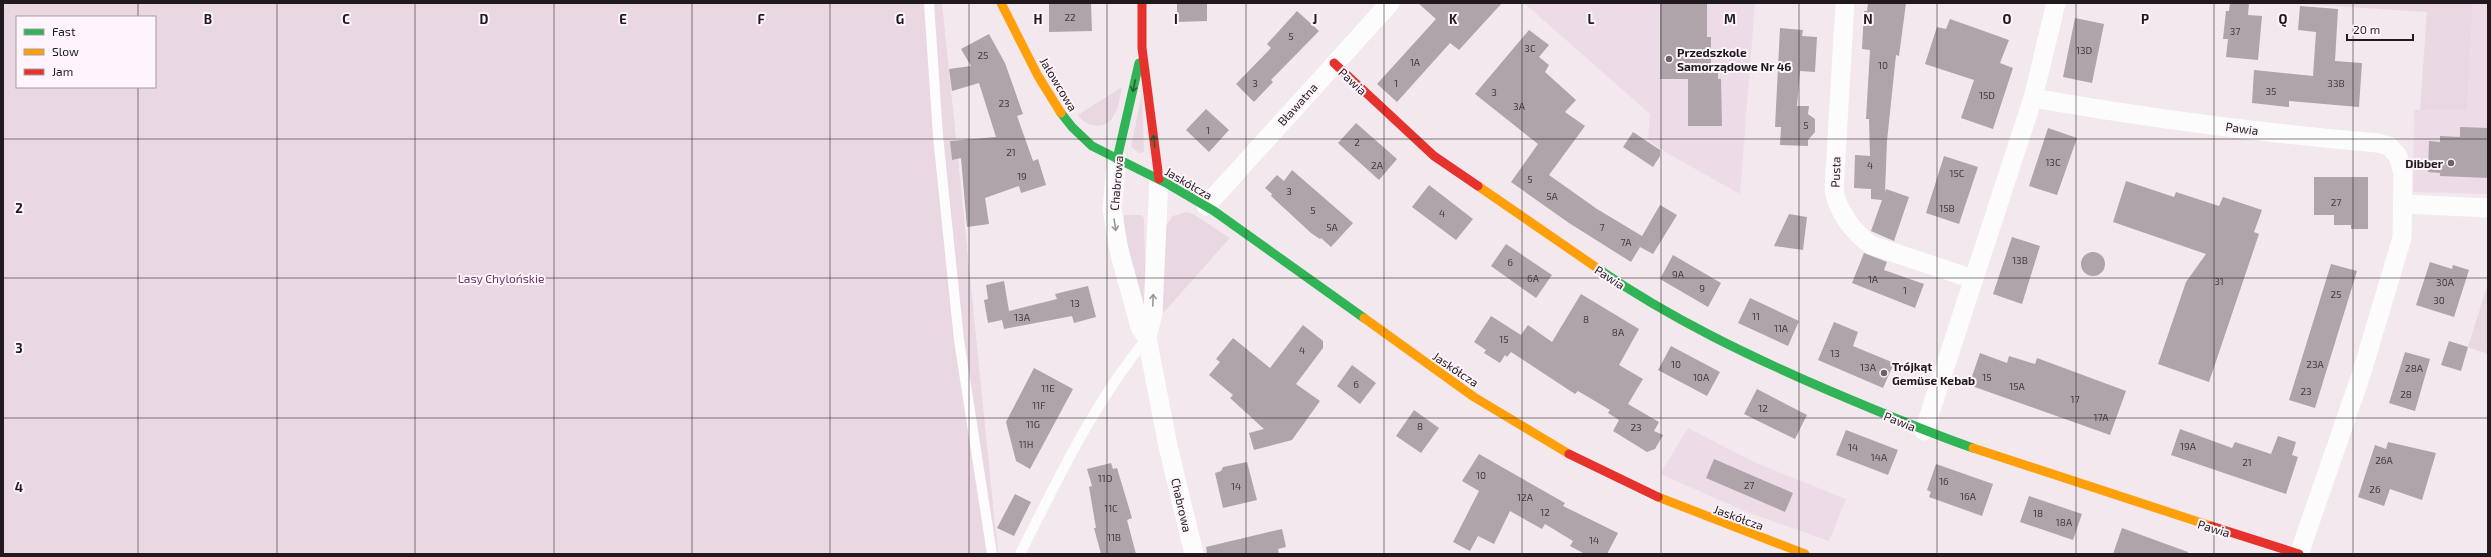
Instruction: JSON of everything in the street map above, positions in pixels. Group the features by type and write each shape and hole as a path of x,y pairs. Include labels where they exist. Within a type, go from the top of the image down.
{"street":[{"name":"Jałowcowa","path":"1001,3 1065,118 1083,138 1117,159"},
{"name":"Chabrowa","path":"1142,3 1142,48 1159,179 1153,313 1147,338"},
{"name":"Bławatna","path":"1206,206 1390,3"},
{"name":"Pusta","path":"1845,3 1834,190 1839,206 1859,236 1871,245 1973,279"},
{"name":"Pawia","path":"1924,430 2033,98 2056,3"},
{"name":"Chabrowa","path":"1142,48 1117,159 1112,208 1119,252 1140,327 1147,338 1168,446 1194,554"},
{"name":"Pawia","path":"1334,63 1434,156 1614,280 1696,327 1768,364 1924,430 2119,498 2299,554 2386,297 2402,238 2404,204 2403,173 2398,156 2389,146 2131,114 2033,98"},
{"name":"Jaskółcza","path":"1117,159 1159,179 1206,206 1427,364 1510,421 1570,455 1663,501 1805,554"},
{"path":"2404,204 2488,208"}],"lane":[{"path":"929,3 938,136 959,340 992,554"},
{"path":"1020,554 1090,418 1116,377 1147,338"}],"shaded area":[{"name":"Przedszkole Samorządowe Nr 46","path":"1524,3 1755,3 1740,194 1667,153 1648,140 1650,114"},
{"name":"Dibber","path":"2473,3 2488,3 2488,194 2413,192 2414,110 2467,110"},
{"path":"1688,428 1754,462 1846,499 1829,541 1747,512 1660,474"}],"green space":[{"name":"Lasy Chylońskie","path":"3,3 942,3 956,139 950,141 952,160 958,159 998,554 3,554"},
{"path":"2287,3 2473,3 2467,110 2420,110 2427,12"},
{"path":"1122,87 1116,112 1111,120 1096,126 1081,119 1078,115"},
{"path":"1142,93 1144,152 1140,153 1131,147"},
{"path":"1186,212 1193,214 1230,238 1163,313 1163,230 1173,216"},
{"path":"1125,215 1141,215 1144,218 1146,305 1144,306 1122,223"},
{"path":"2488,283 2488,354 2468,347"}],"building":[{"path":"1049,3 1091,3 1092,31 1049,32"},
{"path":"1177,3 1207,3 1207,21 1177,22"},
{"path":"1418,3 1502,3 1459,50 1450,43 1397,102 1377,84 1436,19"},
{"path":"1660,3 1707,3 1707,37 1711,37 1711,67 1718,67 1718,79 1721,79 1722,126 1688,126 1688,79 1660,79"},
{"path":"1868,3 1906,3 1899,56 1896,55 1887,141 1885,192 1886,189 1909,197 1894,241 1871,231 1882,200 1871,199 1871,189 1854,188 1855,155 1870,156 1869,119 1866,119 1870,50 1862,49 1864,11 1867,11"},
{"path":"2230,3 2249,3 2248,15 2262,16 2258,60 2226,57 2228,39 2223,39 2226,11 2229,11"},
{"path":"2300,6 2338,9 2335,61 2362,63 2359,107 2289,101 2289,107 2252,103 2254,70 2313,76 2316,32 2298,30"},
{"path":"1297,11 1319,31 1271,80 1273,82 1254,102 1236,84 1271,48 1267,44"},
{"path":"2075,18 2104,24 2092,83 2063,77"},
{"path":"1950,19 2009,40 2000,63 2013,68 1993,129 1961,118 1974,80 1925,64 1937,27 1946,29"},
{"path":"1780,28 1803,30 1802,36 1817,37 1815,72 1800,71 1797,106 1809,106 1808,114 1815,119 1815,132 1808,140 1808,146 1780,145 1781,127 1775,127"},
{"path":"1529,30 1549,45 1539,57 1549,65 1545,72 1576,100 1565,112 1585,126 1549,175 1597,209 1642,236 1660,205 1677,215 1653,254 1640,247 1631,262 1569,223 1511,182 1538,144 1475,94"},
{"path":"989,34 1005,63 1023,114 1017,116 1033,161 1038,159 1046,185 1021,193 1019,186 985,198 989,224 967,227 961,158 952,160 950,141 996,137 979,83 952,91 949,69 971,66 961,49"},
{"path":"1206,109 1229,130 1209,152 1186,130"},
{"path":"1356,123 1397,159 1379,180 1338,143"},
{"path":"2460,127 2488,128 2488,178 2440,176 2440,173 2428,172 2429,141 2440,142 2440,136 2460,137"},
{"path":"2048,128 2077,138 2057,195 2029,186"},
{"path":"1633,132 1660,150 1660,156 1653,167 1623,147"},
{"path":"1944,156 1978,167 1959,224 1926,213"},
{"path":"1292,170 1353,223 1331,247 1321,238 1320,239 1311,233 1271,196 1272,194 1265,188 1277,175 1284,181"},
{"path":"2314,177 2368,177 2368,229 2351,229 2351,225 2334,225 2334,215 2314,215"},
{"path":"2126,181 2174,197 2176,192 2219,206 2223,197 2262,210 2254,232 2259,234 2209,382 2158,364 2186,282 2206,254 2113,222"},
{"path":"1429,185 1473,219 1456,240 1412,207"},
{"path":"1789,214 1807,217 1803,250 1774,246"},
{"path":"2012,237 2040,246 2022,304 1993,294"},
{"path":"1506,244 1552,275 1536,298 1491,266"},
{"path":"2093,252 2102,255 2105,264 2102,273 2093,276 2084,273 2081,264 2084,255"},
{"path":"1864,253 1887,262 1884,270 1924,284 1915,308 1852,283"},
{"path":"1673,255 1721,283 1708,307 1660,279"},
{"path":"2430,262 2452,269 2453,265 2469,270 2454,317 2416,305"},
{"path":"2331,264 2357,271 2315,408 2289,400"},
{"path":"1004,281 1009,311 1057,299 1055,294 1088,286 1096,317 1074,323 1072,316 1004,329 1002,320 988,323 984,300 988,299 986,285"},
{"path":"1581,294 1639,329 1619,365 1643,379 1628,404 1659,422 1654,431 1663,435 1655,449 1647,452 1613,431 1619,420 1608,413 1610,410 1578,391 1575,394 1511,352 1507,357 1505,355 1500,363 1484,353 1486,350 1474,342 1491,316 1521,335 1528,325 1552,342"},
{"path":"1750,298 1799,321 1788,346 1738,323"},
{"path":"1834,322 1858,332 1853,346 1894,363 1883,388 1818,360"},
{"path":"1303,325 1323,341 1323,348 1296,384 1320,401 1292,440 1254,450 1249,433 1264,429 1230,398 1233,395 1209,375 1220,362 1216,359 1233,338 1270,368"},
{"path":"2449,341 2468,347 2461,371 2441,365"},
{"path":"1671,346 1720,372 1707,396 1658,370"},
{"path":"2405,352 2430,359 2415,411 2389,403"},
{"path":"1980,353 2007,363 2009,356 2035,364 2037,358 2126,391 2110,435 1969,385"},
{"path":"1352,365 1376,383 1360,404 1337,386"},
{"path":"1034,368 1073,389 1030,469 1016,461 1006,422"},
{"path":"1757,389 1807,415 1795,439 1744,414"},
{"path":"1414,410 1439,428 1421,453 1396,436"},
{"path":"2180,429 2232,448 2235,442 2271,454 2278,436 2296,442 2292,455 2298,457 2286,494 2171,455"},
{"path":"1846,430 1898,450 1888,475 1836,455"},
{"path":"2388,442 2436,453 2422,500 2390,489 2384,506 2358,497 2375,445 2386,449"},
{"path":"1479,454 1565,503 1563,506 1618,533 1607,554 1585,554 1570,546 1573,541 1545,524 1542,529 1510,511 1494,544 1478,536 1470,551 1453,542 1479,491 1462,481"},
{"path":"1714,459 1793,493 1785,512 1706,478"},
{"path":"1247,462 1257,500 1223,508 1215,473 1221,471 1223,467"},
{"path":"1111,463 1113,469 1117,468 1132,518 1127,520 1136,554 1101,554 1094,528 1096,528 1089,487 1092,486 1087,469"},
{"path":"1936,464 1993,484 1982,516 1929,497 1931,492 1927,490"},
{"path":"1015,494 1031,502 1014,536 997,528"},
{"path":"2029,496 2082,514 2073,540 2020,522"},
{"path":"2122,528 2188,552 2187,554 2113,554"},
{"path":"1282,529 1286,547 1278,549 1279,554 1207,554 1206,547"}],"traffic: fast":[{"path":"1117,159 1139,63"},
{"path":"1061,113 1072,127 1092,146 1168,184 1214,211 1364,318"},
{"path":"1600,270 1655,305 1741,351 1865,406 1973,448"}],"traffic: slow":[{"path":"1001,3 1038,76 1061,113"},
{"path":"1478,186 1600,270"},
{"path":"1364,318 1474,397 1569,454"},
{"path":"1973,448 2211,526"},
{"path":"1658,497 1805,554"}],"traffic: jam":[{"path":"1142,3 1142,48 1159,179"},
{"path":"1334,63 1434,156 1478,186"},
{"path":"1569,454 1658,497"},
{"path":"2211,526 2299,554"}],"place":[{"name":"Przedszkole Samorządowe Nr 46","path":"1669,59"},
{"name":"Dibber","path":"2451,163"},
{"name":"Trójkąt Gemüse Kebab","path":"1884,373"}]}
